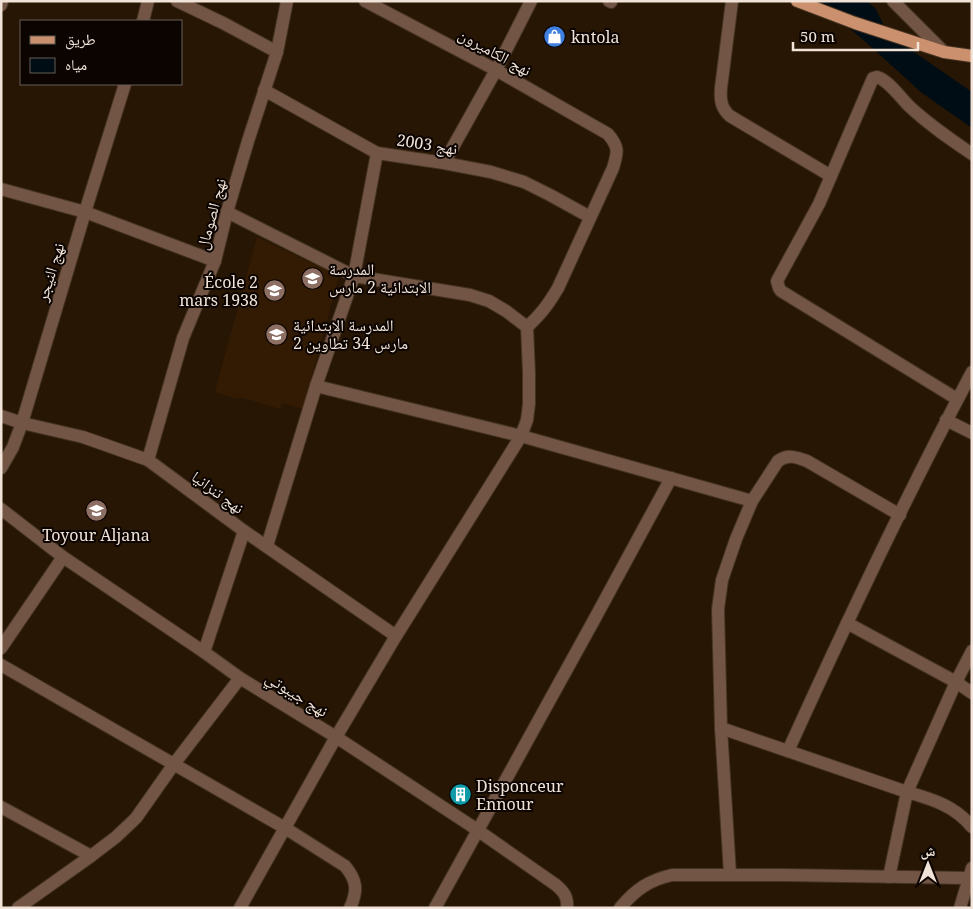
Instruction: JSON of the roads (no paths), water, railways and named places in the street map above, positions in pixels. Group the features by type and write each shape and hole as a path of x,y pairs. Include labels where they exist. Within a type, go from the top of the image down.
{"main road":[{"path":"797,1 944,52 972,56"}],"street":[{"path":"1,5 2,1"},
{"path":"143,20 148,1"},
{"path":"177,1 277,52"},
{"name":"نهج الصومال","path":"148,460 183,338 215,261 248,141 277,52 287,1"},
{"name":"نهج الكاميرون","path":"365,1 496,70 608,134 617,147 617,156 590,217"},
{"path":"444,163 496,70 531,1"},
{"path":"732,1 720,98 722,106 730,116 831,176"},
{"path":"893,1 944,52"},
{"path":"957,399 781,291 778,279 819,204 873,78 877,76 883,80 935,128 972,154"},
{"name":"نهج النيجر","path":"1,468 13,447 22,423 124,85"},
{"name":"نهج 2003","path":"264,90 377,153 491,172 524,182 590,217"},
{"path":"266,546 316,386 354,276 377,153"},
{"path":"1,189 84,212 215,261"},
{"path":"227,212 354,276 470,295 488,301 506,311 527,327"},
{"path":"240,908 336,737 396,636 521,436 527,420 529,404 527,327 544,310 558,288 590,217"},
{"path":"788,751 846,623 946,420 972,372"},
{"path":"316,386 521,436 752,501"},
{"name":"نهج تنزانيا","path":"1,416 83,438 148,460 244,531 396,636"},
{"path":"946,420 972,433"},
{"path":"730,874 721,728 718,609 722,580 752,501 778,461 783,457 790,456 806,461 900,515"},
{"path":"435,908 590,629 671,478"},
{"name":"نهج جيبوتي","path":"1,509 63,557 240,678 336,737 478,830 564,891 569,908"},
{"path":"204,652 244,531"},
{"path":"1,648 63,557"},
{"path":"846,623 956,682 972,693"},
{"path":"889,877 908,792 956,682 972,652"},
{"path":"1,665 285,828 345,866 351,873 356,889 350,908"},
{"path":"18,908 116,837 136,818 174,764 240,678"},
{"path":"721,728 935,800 952,808 972,827"},
{"path":"1,807 91,856"},
{"path":"620,908 649,882 672,875 730,874 889,877 970,873 960,908"}],"water":[{"path":"816,1 867,1 876,9 888,34 972,92 972,128 922,93 860,37"}],"place":[{"name":"kntola","path":"555,37"},
{"name":"المدرسة الابتدائية 2 مارس","path":"313,278"},
{"name":"École 2 mars 1938","path":"274,291"},
{"name":"المدرسة الابتدائية 2 مارس 34 تطاوين","path":"277,334"},
{"name":"Toyour Aljana","path":"96,511"},
{"name":"Disponceur Ennour","path":"460,795"}]}
